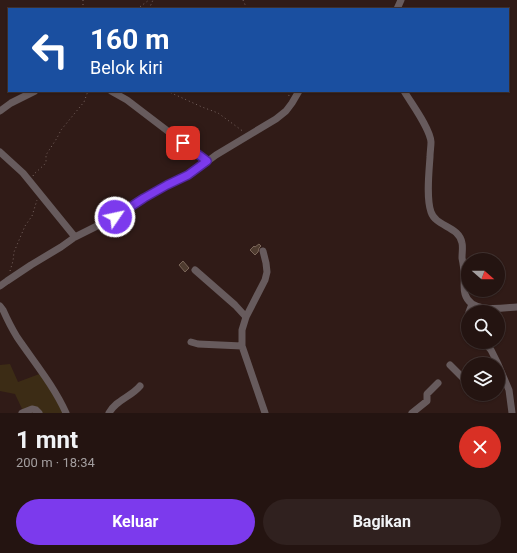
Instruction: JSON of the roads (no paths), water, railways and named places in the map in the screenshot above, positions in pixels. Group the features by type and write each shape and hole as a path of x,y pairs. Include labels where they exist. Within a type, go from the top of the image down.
{"street":[{"path":"0,111 11,103 33,92"},
{"path":"113,92 126,100 207,161"},
{"path":"0,286 75,237 110,220 144,198 188,175 207,161 276,119 286,111 298,92"},
{"path":"405,92 423,122 431,141 429,202 431,212 434,218 456,232 462,242 465,292 468,301 472,304 485,308 517,307"},
{"path":"0,152 18,168 75,237"},
{"path":"263,251 267,272 246,317 242,330 242,346 265,413"},
{"path":"195,270 236,305 246,317"},
{"path":"0,306 16,335 62,404 66,413"},
{"path":"191,342 198,344 242,346"},
{"path":"450,365 461,376"},
{"path":"505,382 509,390 512,413"},
{"path":"412,413 427,401 427,394 438,383"},
{"path":"110,413 114,406 140,386"},
{"path":"22,413 32,409 39,413"}]}
